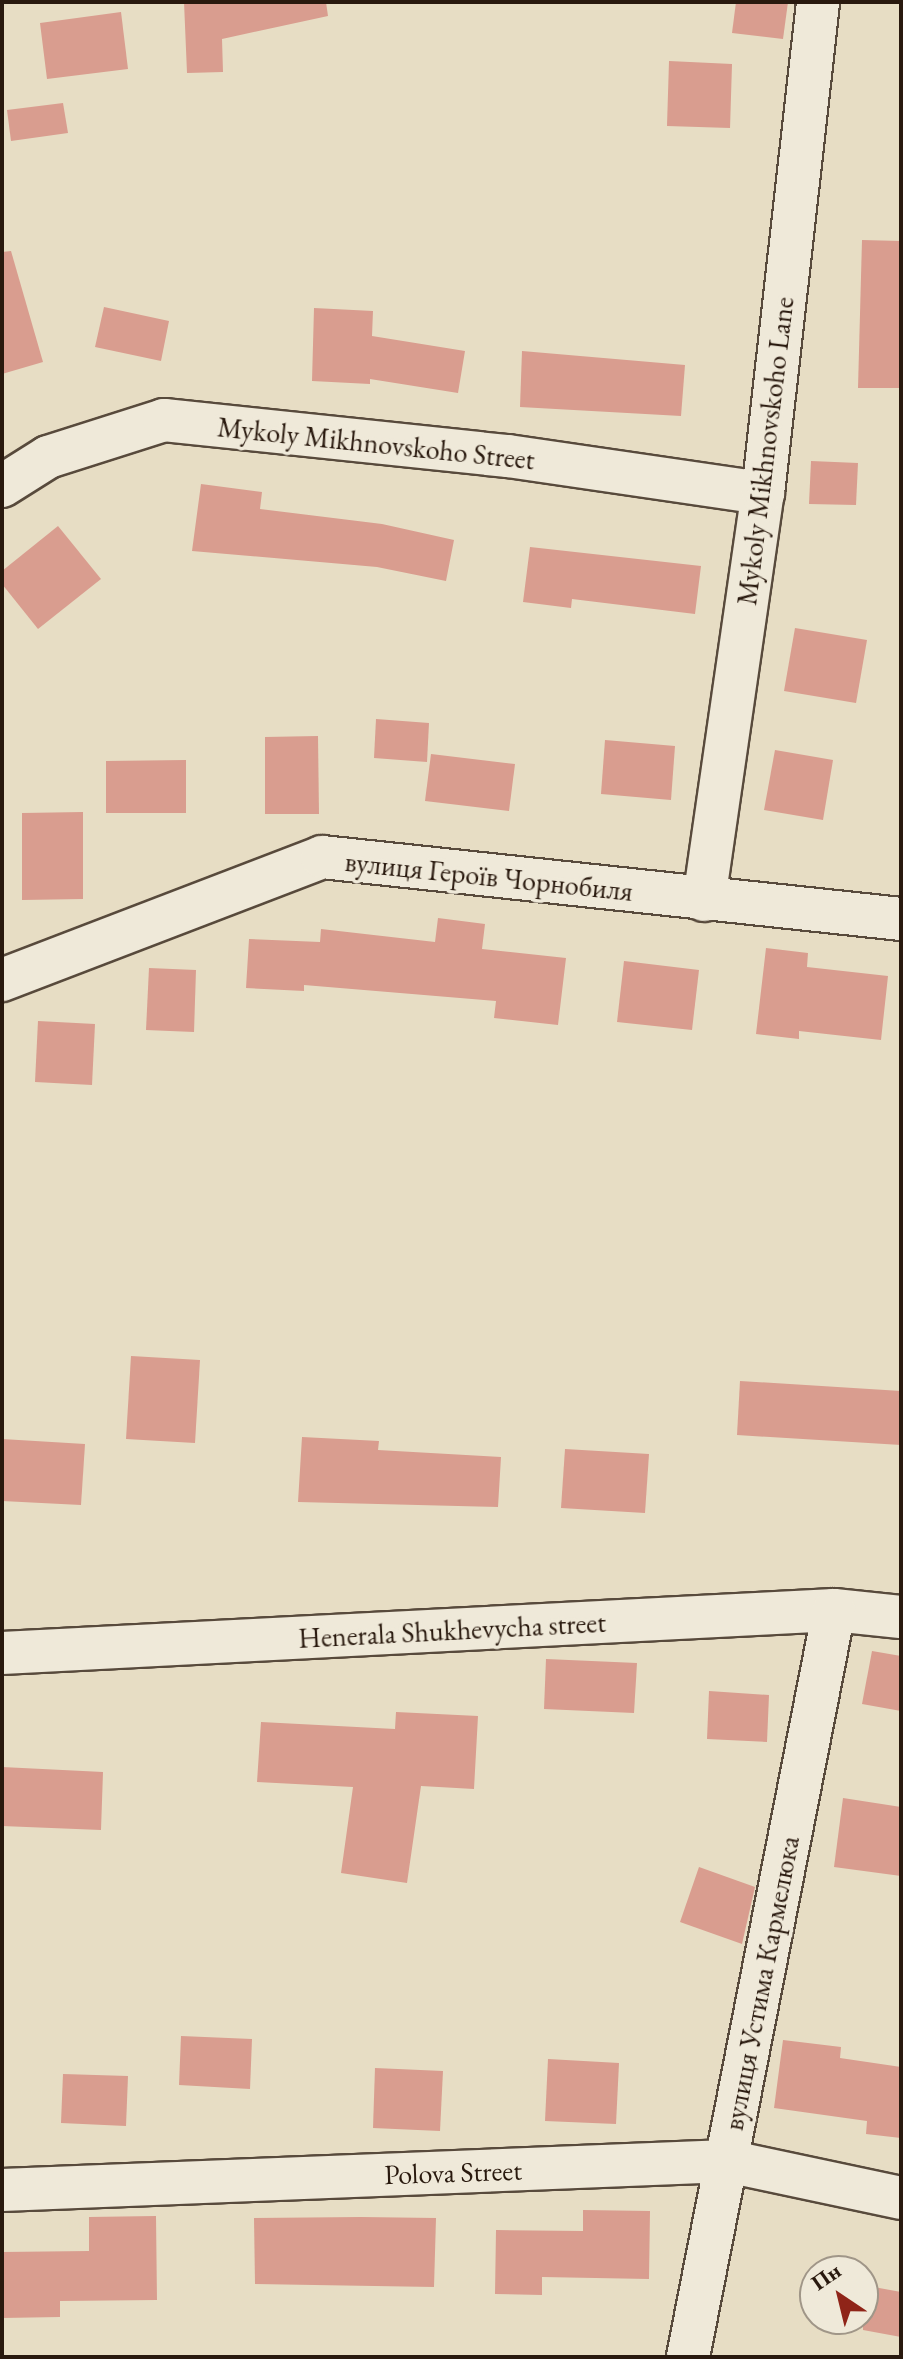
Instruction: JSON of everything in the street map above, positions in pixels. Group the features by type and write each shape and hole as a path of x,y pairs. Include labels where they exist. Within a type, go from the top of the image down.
{"street":[{"name":"Mykoly Mikhnovskoho Lane","path":"704,900 763,493 818,2"},
{"name":"Mykoly Mikhnovskoho Street","path":"2,486 48,457 164,420 508,456 763,493"},
{"name":"вулиця Героїв Чорнобиля","path":"2,980 322,857 901,919"},
{"name":"Henerala Shukhevycha street","path":"2,1653 834,1610 901,1617"},
{"name":"вулиця Устима Кармелюка","path":"688,2357 834,1610"},
{"name":"Polova Street","path":"2,2190 727,2161 901,2198"}],"building":[{"path":"184,2 326,2 328,16 222,39 223,72 187,73"},
{"path":"736,2 788,2 783,39 732,33"},
{"path":"121,12 128,69 47,79 40,23"},
{"path":"669,61 732,64 730,128 667,126"},
{"path":"63,103 68,133 11,141 7,110"},
{"path":"862,240 901,241 901,388 858,388"},
{"path":"11,251 43,362 2,374 2,252"},
{"path":"104,307 169,321 161,361 95,347"},
{"path":"314,308 373,311 372,336 465,351 458,393 370,379 370,384 312,381"},
{"path":"522,351 685,365 681,416 520,407"},
{"path":"811,461 858,463 856,505 809,504"},
{"path":"201,484 262,492 260,509 382,524 454,540 446,581 377,567 192,551"},
{"path":"58,526 101,579 38,629 2,584 2,571"},
{"path":"530,547 701,566 695,614 572,599 571,608 523,602"},
{"path":"795,628 867,640 856,703 784,691"},
{"path":"376,719 429,723 427,762 374,758"},
{"path":"318,736 319,814 265,814 265,737"},
{"path":"605,740 675,746 671,800 601,794"},
{"path":"775,750 833,760 823,820 764,810"},
{"path":"431,754 515,764 509,811 425,801"},
{"path":"186,760 186,813 106,813 106,761"},
{"path":"83,812 83,899 22,900 22,813"},
{"path":"438,918 485,924 482,949 566,958 558,1025 494,1018 496,1001 304,985 304,991 246,988 249,939 320,942 321,929 435,942"},
{"path":"766,948 808,953 807,967 888,976 881,1040 799,1031 799,1039 756,1034"},
{"path":"624,961 699,970 692,1030 617,1022"},
{"path":"149,968 196,970 194,1032 146,1030"},
{"path":"38,1021 95,1024 92,1085 35,1082"},
{"path":"131,1356 200,1360 195,1443 126,1439"},
{"path":"740,1381 901,1391 901,1445 737,1435"},
{"path":"302,1437 379,1441 378,1450 501,1457 498,1507 298,1502"},
{"path":"2,1439 85,1444 81,1505 2,1501"},
{"path":"565,1449 649,1454 645,1513 561,1508"},
{"path":"872,1651 901,1656 901,1711 862,1704"},
{"path":"546,1659 637,1663 634,1713 544,1709"},
{"path":"709,1691 769,1695 767,1742 707,1739"},
{"path":"396,1712 478,1716 474,1789 421,1786 407,1883 341,1873 353,1787 257,1782 261,1722 395,1729"},
{"path":"2,1767 103,1772 101,1830 2,1826"},
{"path":"843,1798 901,1807 901,1876 834,1867"},
{"path":"699,1867 755,1887 742,1944 680,1922"},
{"path":"181,2036 252,2039 250,2089 179,2085"},
{"path":"783,2040 841,2047 840,2058 901,2067 901,2138 866,2134 867,2121 774,2108"},
{"path":"548,2059 619,2063 616,2124 545,2121"},
{"path":"375,2068 443,2071 440,2131 373,2128"},
{"path":"63,2074 128,2076 126,2126 61,2123"},
{"path":"583,2210 650,2211 649,2279 542,2277 542,2295 495,2294 496,2230 583,2231"},
{"path":"156,2216 157,2300 60,2301 60,2317 2,2318 2,2252 89,2251 89,2217"},
{"path":"254,2218 436,2218 434,2287 255,2284"},
{"path":"879,2288 901,2292 901,2337 879,2333"}]}
